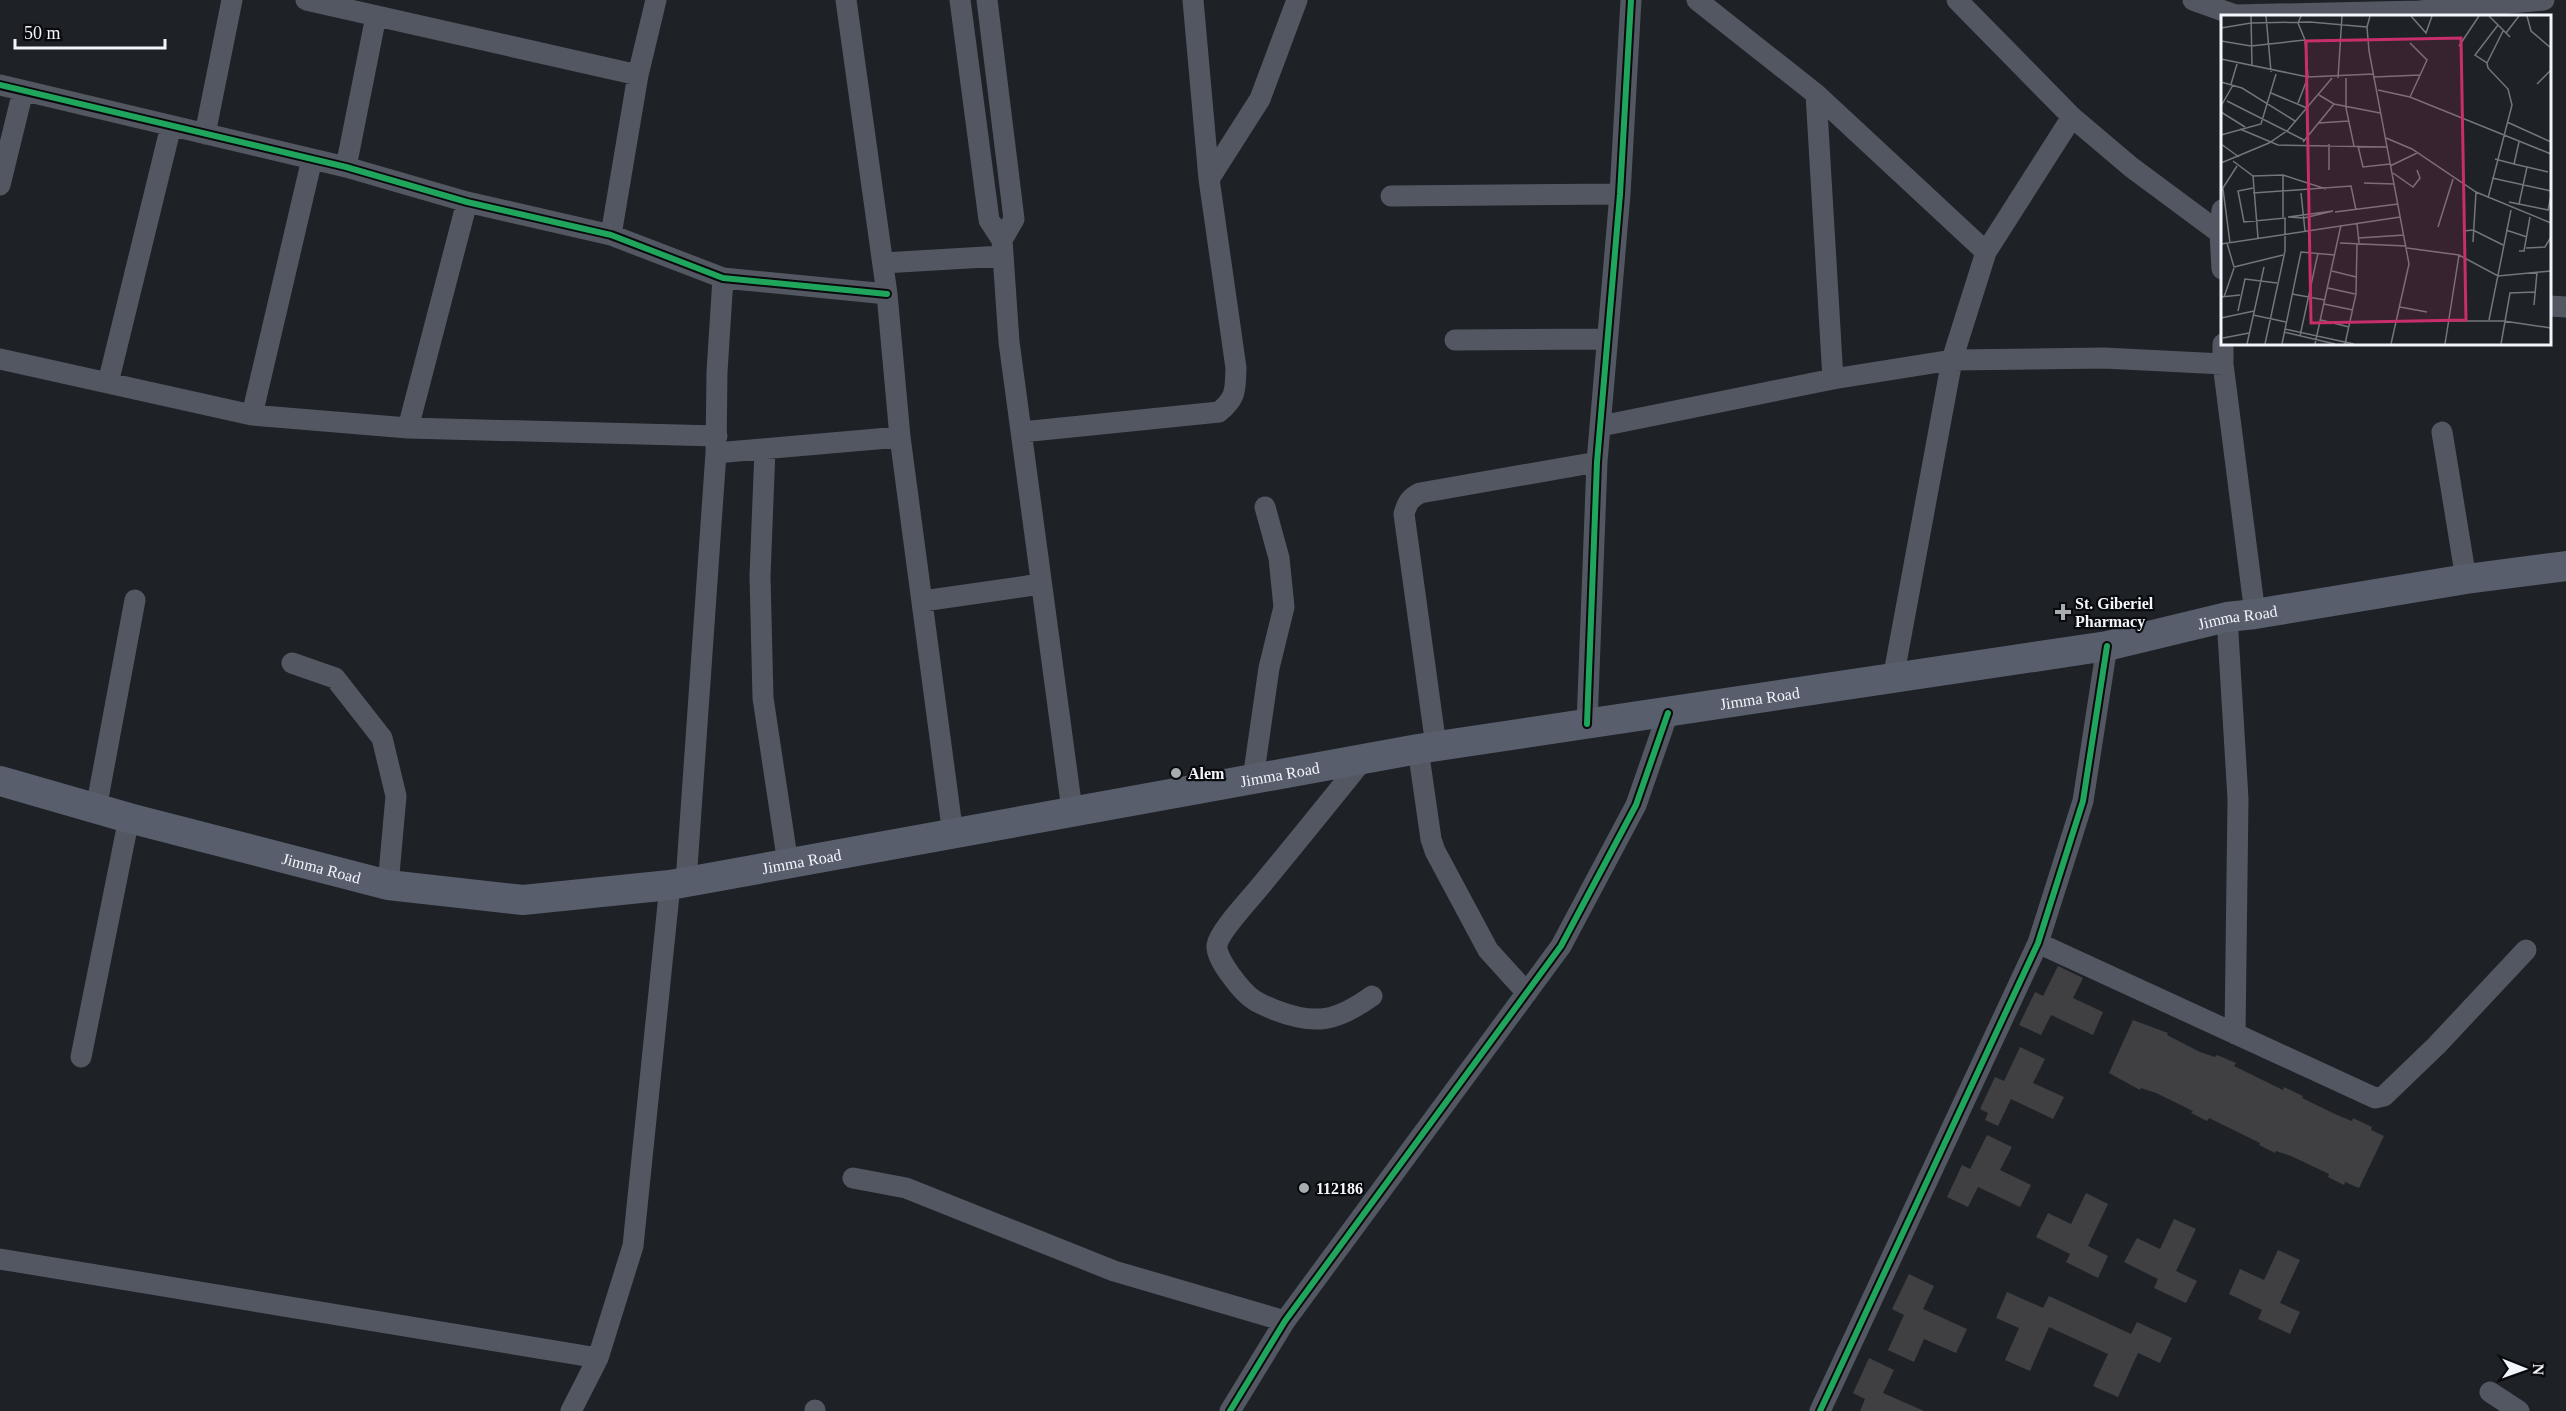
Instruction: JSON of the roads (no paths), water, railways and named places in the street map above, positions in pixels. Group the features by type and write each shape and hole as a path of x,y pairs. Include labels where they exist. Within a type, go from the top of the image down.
{"highway":[{"name":"Jimma Road","path":"0,781 129,818 388,885 523,900 678,884 953,835 1072,810 1427,748 2107,646 2241,615 2466,579 2566,566"}],"street":[{"path":"205,134 232,0"},
{"path":"306,0 638,75"},
{"path":"611,236 638,75 656,0"},
{"path":"846,0 887,294 900,437 924,601 953,835"},
{"path":"960,0 989,220 1002,248 1009,342 1072,810"},
{"path":"987,0 1014,219 1002,248"},
{"path":"1022,432 1219,412 1230,402 1235,392 1236,368 1209,178 1193,0"},
{"path":"1209,178 1260,99 1297,0"},
{"path":"1587,724 1597,462 1620,194 1631,0"},
{"path":"1697,0 1816,94 1986,252"},
{"path":"1957,0 2072,117 2131,167 2220,233"},
{"path":"2193,0 2235,11 2419,11 2544,0"},
{"path":"346,167 376,16"},
{"path":"0,86 346,167 467,202 611,236 723,278 887,294"},
{"path":"0,185 23,91"},
{"path":"1816,94 1833,379"},
{"path":"1893,679 1952,360 1986,252 2072,117"},
{"path":"108,383 171,126"},
{"path":"252,415 312,159"},
{"path":"1391,196 1620,194"},
{"path":"408,428 467,202"},
{"path":"2221,225 2221,245"},
{"path":"883,263 1002,248"},
{"path":"571,1411 598,1358 633,1246 678,884 716,445 717,372 723,278"},
{"path":"2551,306 2566,307"},
{"path":"1455,340 1606,339"},
{"path":"1601,426 1833,379 1952,360 2223,354 2241,615 2235,1034"},
{"path":"0,359 252,415 408,428 765,449 900,437"},
{"path":"2442,432 2466,579"},
{"path":"765,449 760,576 764,698 788,864"},
{"path":"1527,993 1488,950 1431,839 1427,748 1404,514 1406,504 1420,493 1597,462"},
{"path":"1253,779 1269,668 1284,607 1279,558 1265,507"},
{"path":"924,601 1041,584"},
{"path":"96,809 135,600"},
{"path":"1820,1411 2038,943 2083,801 2107,646"},
{"path":"292,663 335,678 382,738 396,796 388,885"},
{"path":"1230,1411 1286,1321 1561,946 1636,805 1668,713"},
{"path":"1363,760 1244,906 1217,943 1217,951 1239,986 1254,1000 1299,1018 1332,1018 1349,1012 1372,996"},
{"path":"81,1057 129,818"},
{"path":"2038,943 2375,1098 2384,1096 2437,1046 2526,950"},
{"path":"853,1178 906,1188 1114,1271 1286,1321"},
{"path":"0,1259 598,1358"},
{"path":"2490,1392 2519,1411"}],"place":[{"name":"St. Giberiel Pharmacy","path":"2063,612"},
{"name":"Alem","path":"1176,773"},
{"name":"112186","path":"1304,1188"}]}
